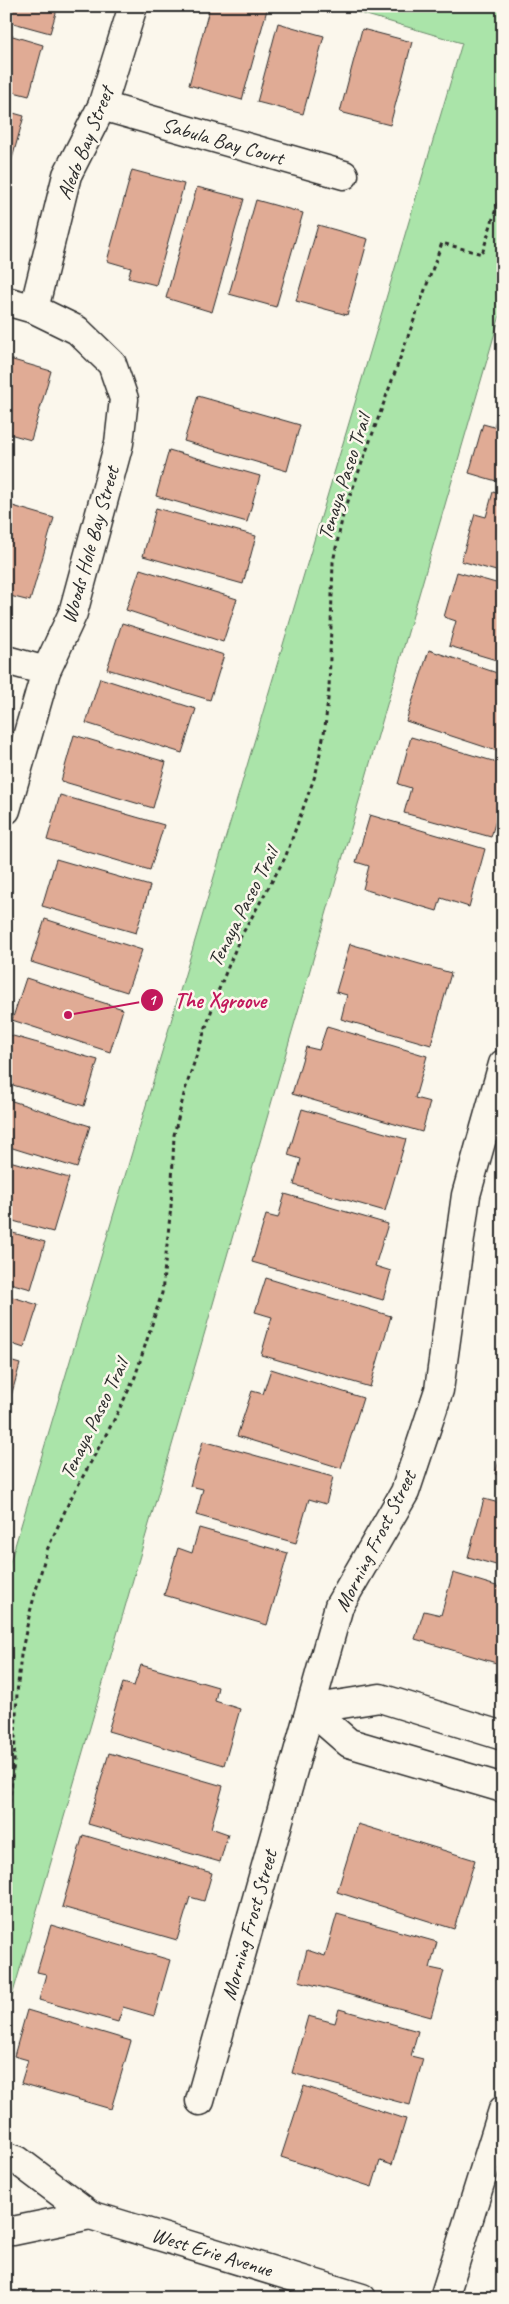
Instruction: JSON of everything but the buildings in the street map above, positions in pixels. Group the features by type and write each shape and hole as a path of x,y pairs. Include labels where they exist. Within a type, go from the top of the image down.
{"street":[{"name":"Aledo Bay Street","path":"34,309 68,175 102,106 133,6"},
{"name":"Sabula Bay Court","path":"102,106 344,176"},
{"path":"6,301 34,309"},
{"name":"Woods Hole Bay Street","path":"6,810 46,671 74,612 120,443 124,399 112,364 77,330 34,309"},
{"path":"6,660 46,671"},
{"name":"Morning Frost Street","path":"200,2101 339,1606 405,1492 439,1390 466,1195 503,1064"},
{"path":"310,1709 380,1698 503,1736"},
{"path":"310,1709 349,1743 503,1788"},
{"path":"444,2298 503,2110"},
{"name":"West Erie Avenue","path":"6,2157 17,2160 90,2215 362,2298"},
{"name":"West Erie Avenue","path":"6,2229 13,2231 90,2215"}],"path":[{"path":"499,6 503,7"},
{"name":"Tenaya Paseo Trail","path":"6,1834 14,1761 17,1693 21,1656 30,1612 47,1550 70,1500 114,1420 134,1377 162,1293 171,1206 174,1135 188,1082 217,994 240,938 285,858 316,773 325,728 329,689 333,562 343,515 442,243 482,254 503,186"}],"green space":[{"path":"336,6 503,6 503,305 6,2017 6,1576 462,43"}],"place":[{"name":"The Xgroove","path":"68,1015"}]}
